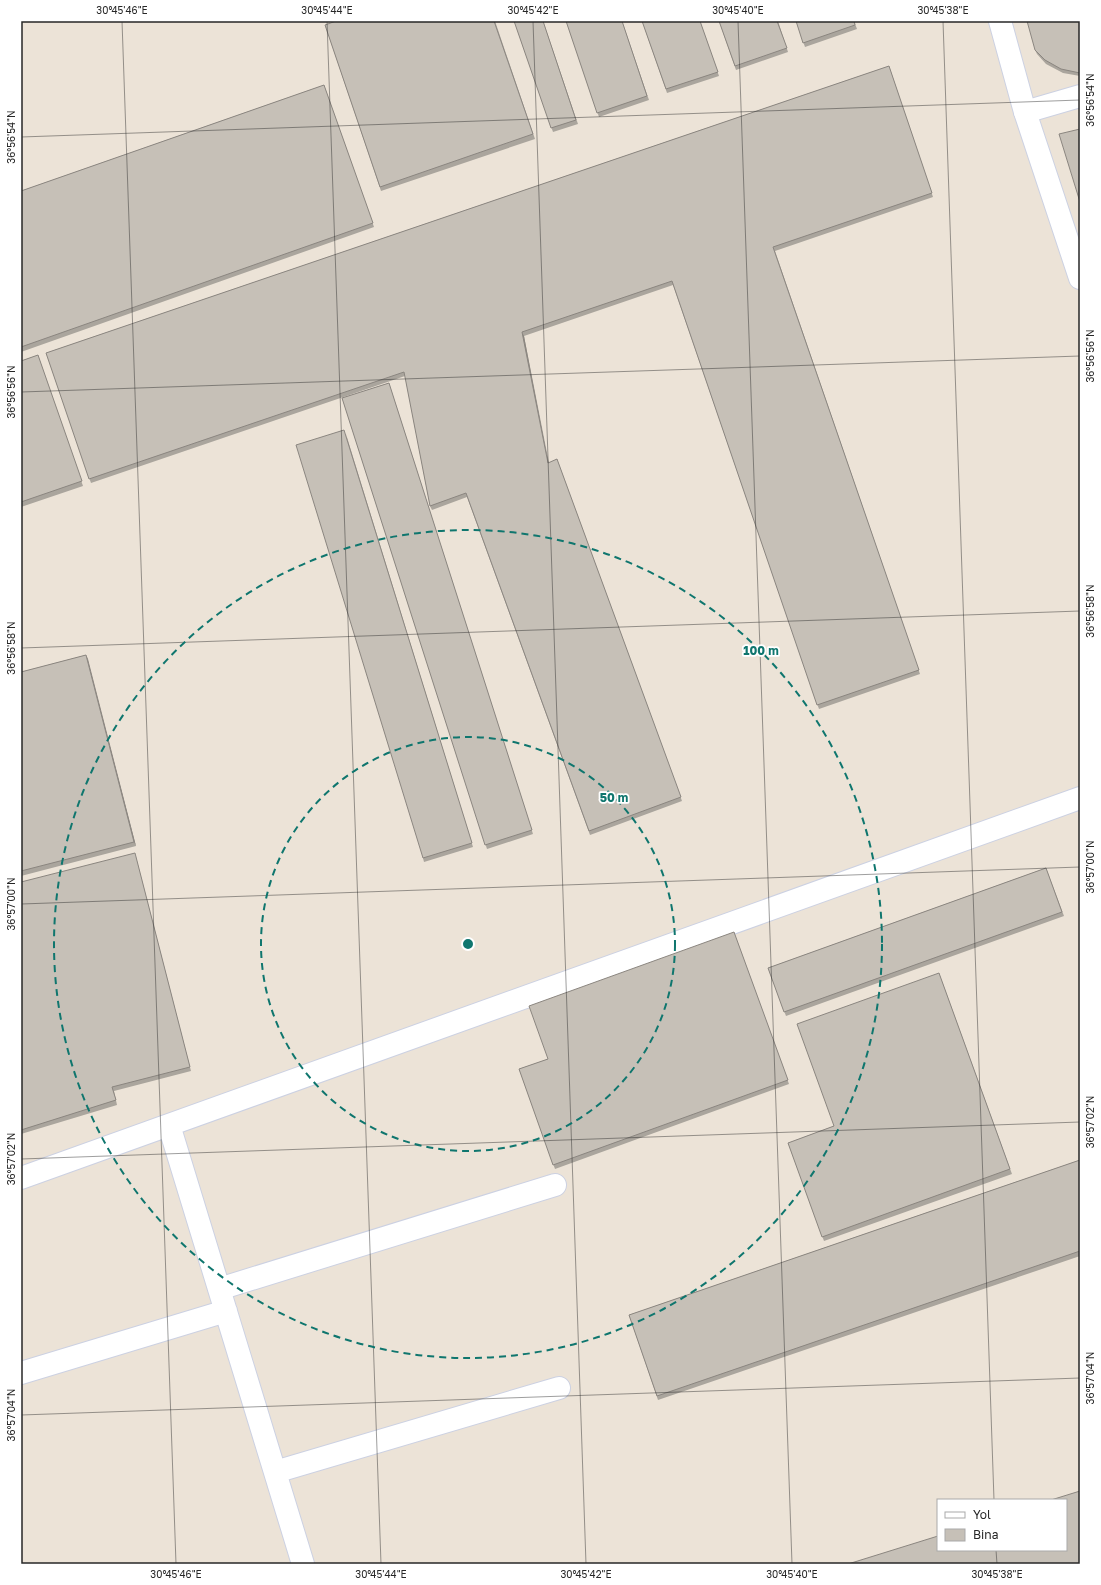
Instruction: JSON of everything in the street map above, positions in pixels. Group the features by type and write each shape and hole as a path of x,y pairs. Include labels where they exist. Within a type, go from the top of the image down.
{"street":[{"path":"1000,21 1025,112 1080,278"},
{"path":"1025,112 1080,96"},
{"path":"21,1178 1080,798"},
{"path":"169,1125 303,1564"},
{"path":"219,1289 555,1185"},
{"path":"21,1373 226,1311"},
{"path":"275,1472 560,1388"}],"building":[{"path":"336,21 494,21 533,134 380,187 325,25"},
{"path":"514,21 543,21 576,120 551,128"},
{"path":"566,21 622,21 647,96 597,113"},
{"path":"642,21 700,21 718,72 666,89"},
{"path":"719,21 777,21 787,48 735,66"},
{"path":"796,21 854,21 855,25 803,43"},
{"path":"1027,21 1080,21 1080,73 1061,69 1045,60 1035,50"},
{"path":"889,66 932,193 773,247 919,670 817,705 672,281 522,332 548,463 557,459 681,797 589,831 466,493 430,506 404,372 89,479 46,353"},
{"path":"324,85 373,223 21,347 21,191"},
{"path":"1080,129 1080,202 1059,134"},
{"path":"38,355 82,481 21,502 21,361"},
{"path":"389,383 532,830 485,845 342,398"},
{"path":"344,430 472,843 423,858 296,445"},
{"path":"86,655 134,842 21,871 21,672"},
{"path":"135,853 190,1067 112,1087 116,1100 21,1130 21,882"},
{"path":"1046,868 1062,912 784,1012 768,968"},
{"path":"734,932 788,1080 553,1165 519,1069 548,1059 529,1006"},
{"path":"939,973 1010,1169 822,1237 788,1143 834,1126 797,1024"},
{"path":"1080,1160 1080,1251 657,1396 629,1315"},
{"path":"1080,1491 1080,1564 848,1564 937,1536 937,1551 1067,1551 1067,1499 1054,1499"}]}
